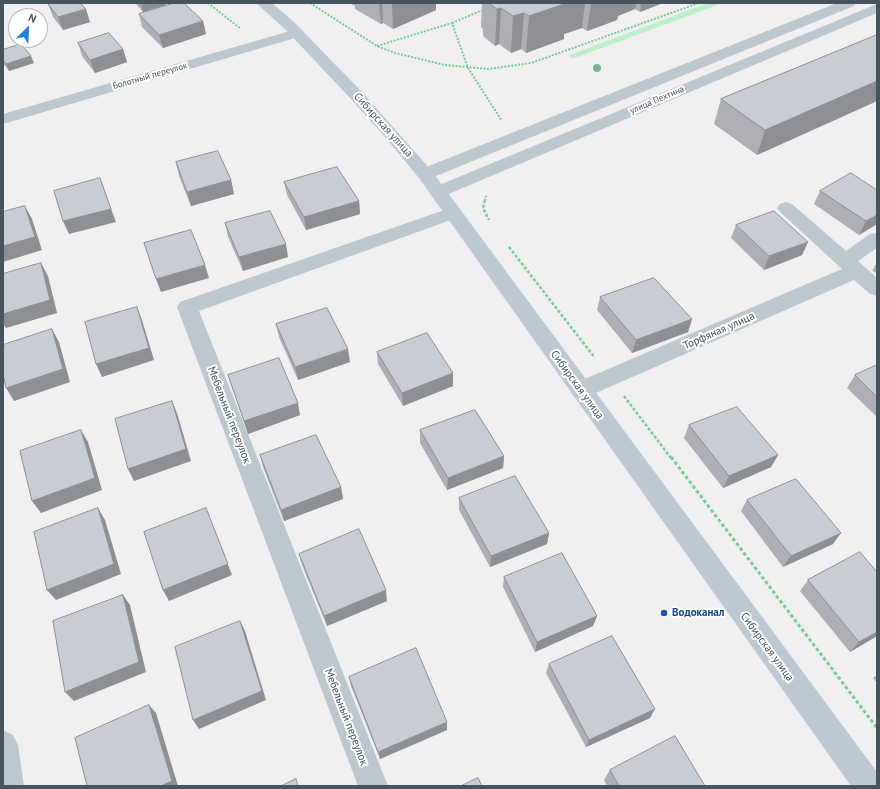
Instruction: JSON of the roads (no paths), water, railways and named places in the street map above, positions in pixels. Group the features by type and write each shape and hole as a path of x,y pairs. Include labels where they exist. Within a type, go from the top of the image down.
{"main road":[{"name":"Сибирская улица","path":"263,3 297,33 394,136 432,183 869,786"}],"street":[{"name":"улица Пехтина","path":"432,183 849,3"},
{"name":"улица Пехтина","path":"432,183 877,8"},
{"name":"Болотный переулок","path":"3,119 297,33"},
{"path":"786,208 877,289"},
{"name":"Мебельный переулок","path":"374,786 187,307 453,213"},
{"name":"Торфяная улица","path":"581,390 850,266 877,239"},
{"path":"3,745 9,786"}],"place":[{"name":"Водоканал","path":"664,613"}]}
